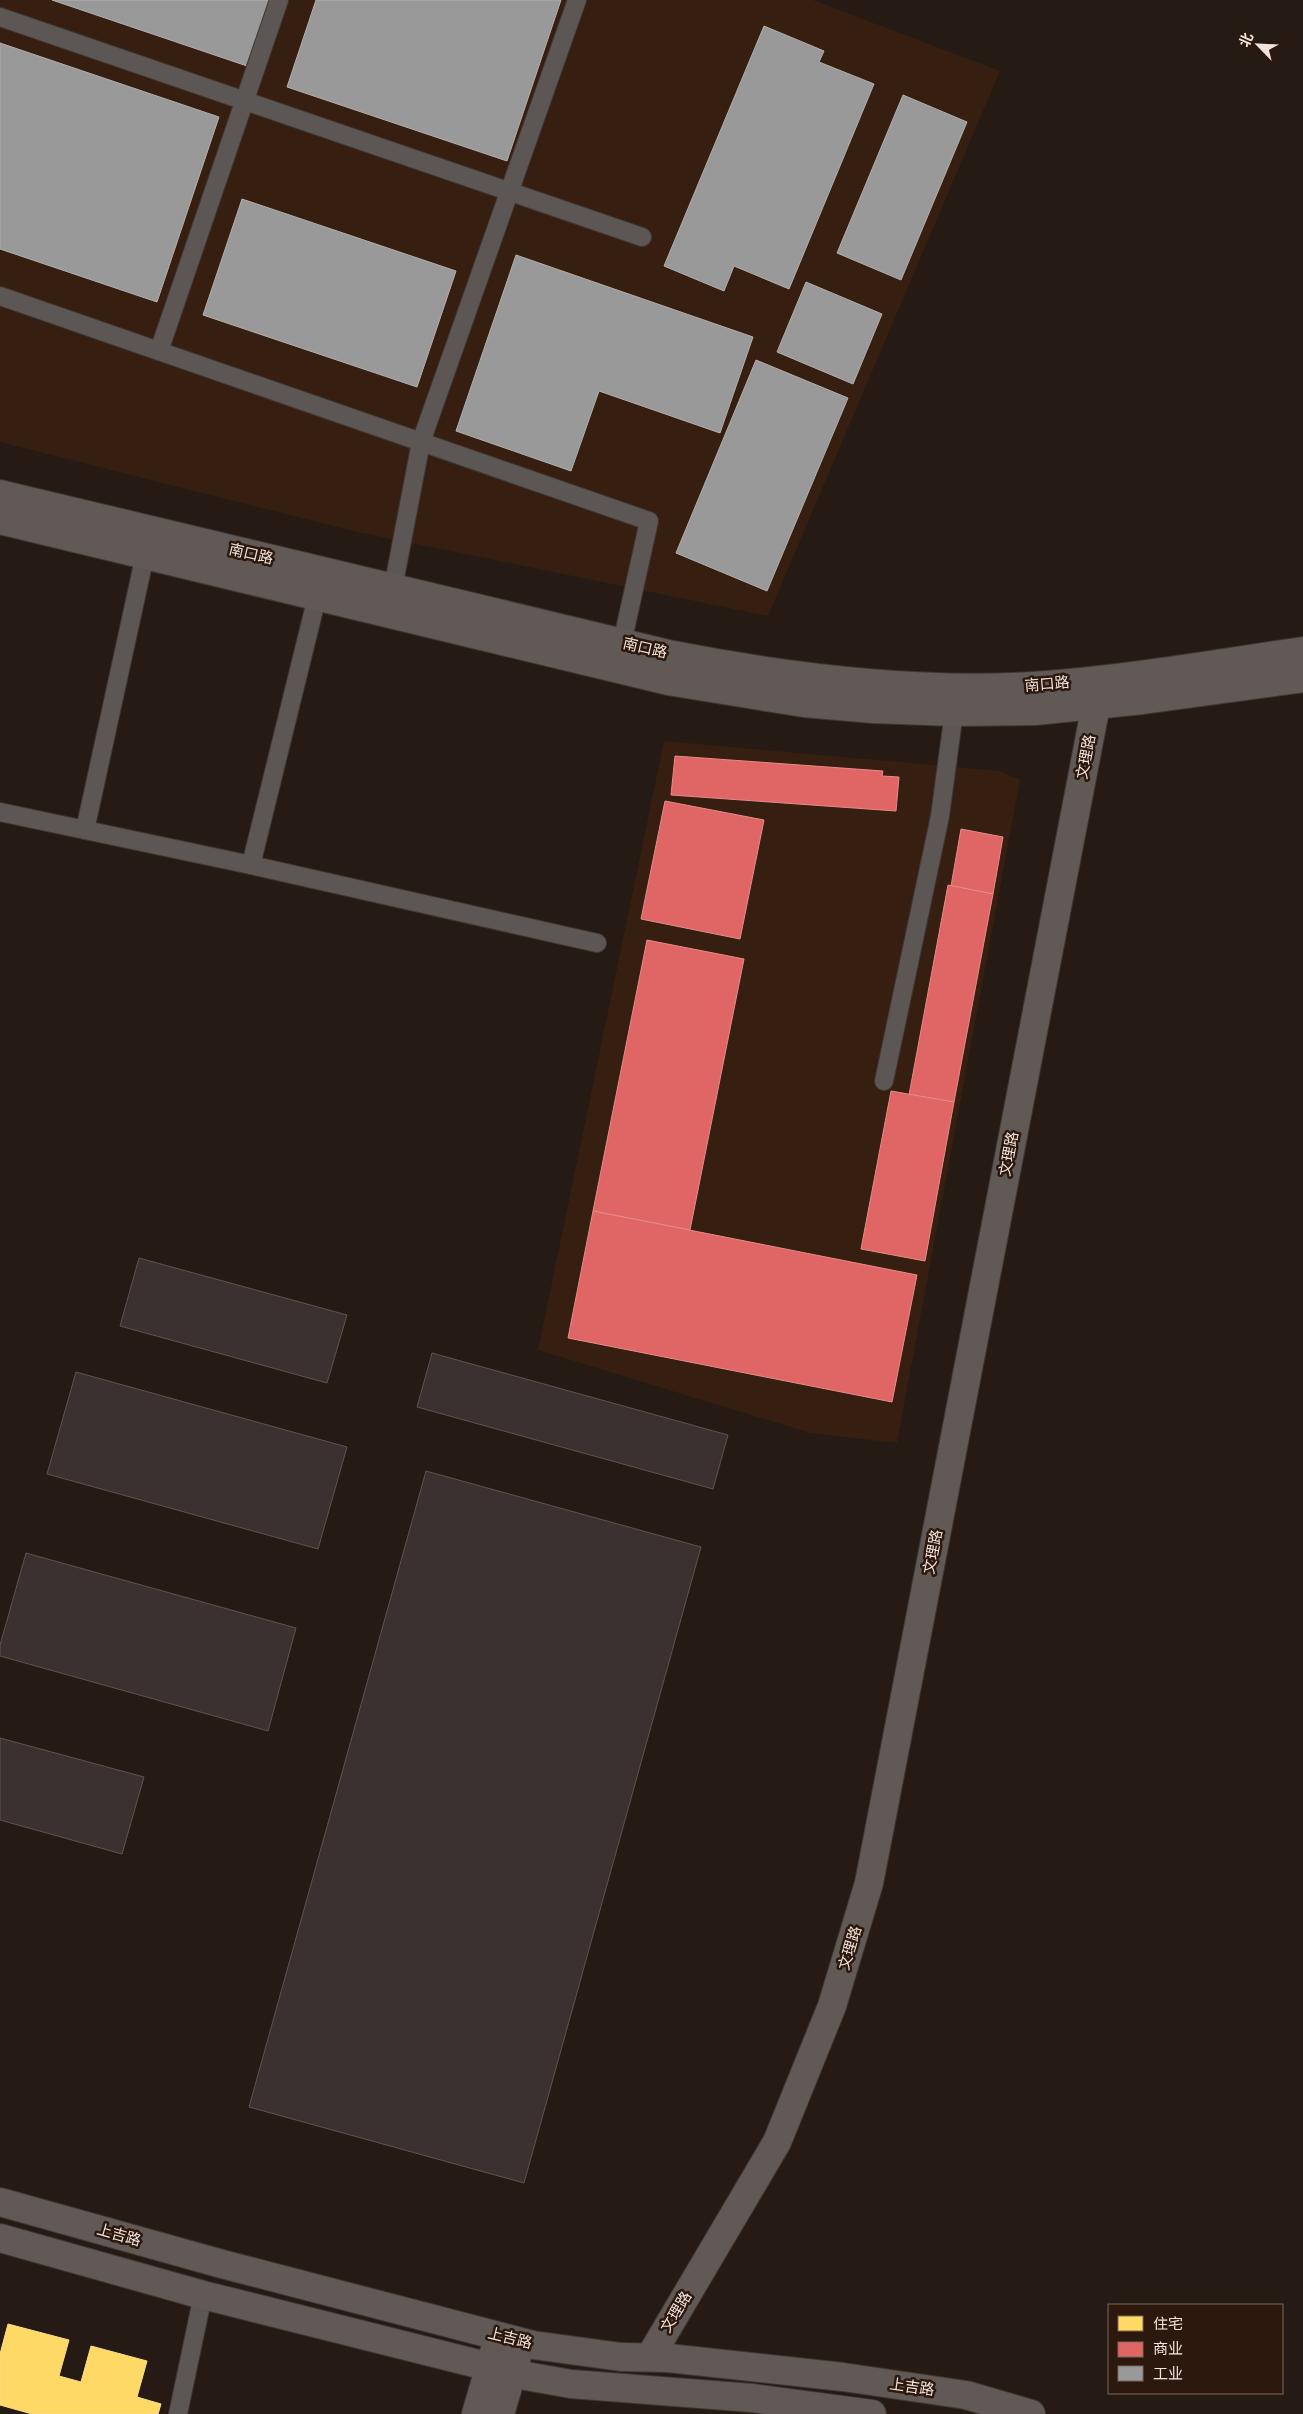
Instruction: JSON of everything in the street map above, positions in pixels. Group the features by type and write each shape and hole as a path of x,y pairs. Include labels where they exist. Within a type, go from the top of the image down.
{"main road":[{"name":"南口路","path":"0,494 622,643 740,668 798,676 875,684 954,687 1033,686 1139,675 1303,651"},
{"name":"南口路","path":"0,520 668,681 804,703 873,709 954,712 1035,711 1303,678"},
{"name":"文理路","path":"650,2358 777,2142 832,2006 867,1892 1096,705"},
{"name":"上吉路","path":"0,2202 222,2264 510,2339 575,2352 843,2377 966,2395 1032,2414"},
{"path":"0,2238 203,2295 501,2370 570,2384 752,2398 872,2414"},
{"path":"476,2414 501,2370 510,2339"},
{"path":"500,2414 501,2370"}],"lane":[{"path":"159,351 279,0"},
{"path":"392,588 421,442 577,0"},
{"path":"0,16 642,237"},
{"path":"0,296 649,521 622,643"},
{"path":"85,830 144,555"},
{"path":"251,866 317,597"},
{"path":"884,1081 940,816 954,712"},
{"path":"0,812 597,943"},
{"path":"178,2414 203,2295"}],"shaded area":[{"path":"0,0 813,0 1000,71 768,616 353,531 0,442"},
{"path":"664,741 1000,771 1020,780 897,1443 810,1433 538,1350"}],"building: 住宅":[{"path":"8,2324 69,2340 59,2376 81,2382 91,2346 147,2361 137,2397 161,2404 158,2414 32,2414 0,2405 0,2354"}],"building: 商业":[{"path":"675,756 883,771 882,776 899,777 896,811 671,795"},
{"path":"665,801 764,820 740,939 641,919"},
{"path":"961,829 1003,837 993,894 951,886"},
{"path":"948,885 993,894 954,1102 909,1095"},
{"path":"647,940 744,959 690,1230 593,1211"},
{"path":"891,1091 954,1102 925,1261 861,1249"},
{"path":"593,1211 917,1275 892,1402 568,1338"}],"building: 工业":[{"path":"52,0 269,0 247,66"},
{"path":"316,0 561,0 507,161 287,87"},
{"path":"764,26 824,51 819,62 874,84 789,289 734,266 724,291 664,266"},
{"path":"0,43 219,117 157,302 0,249"},
{"path":"903,95 967,122 901,280 837,253"},
{"path":"242,199 456,271 417,387 203,315"},
{"path":"516,255 753,337 720,433 599,391 571,471 456,431"},
{"path":"806,282 882,314 853,384 777,352"},
{"path":"756,360 848,398 767,591 676,553"}],"building: 其他":[{"path":"139,1258 347,1315 327,1383 120,1326"},
{"path":"432,1353 728,1435 713,1489 417,1407"},
{"path":"76,1372 347,1447 318,1549 47,1474"},
{"path":"426,1471 701,1547 524,2183 249,2107"},
{"path":"26,1553 296,1628 268,1731 0,1656 0,1645"},
{"path":"0,1738 144,1777 122,1854 0,1820"}]}
